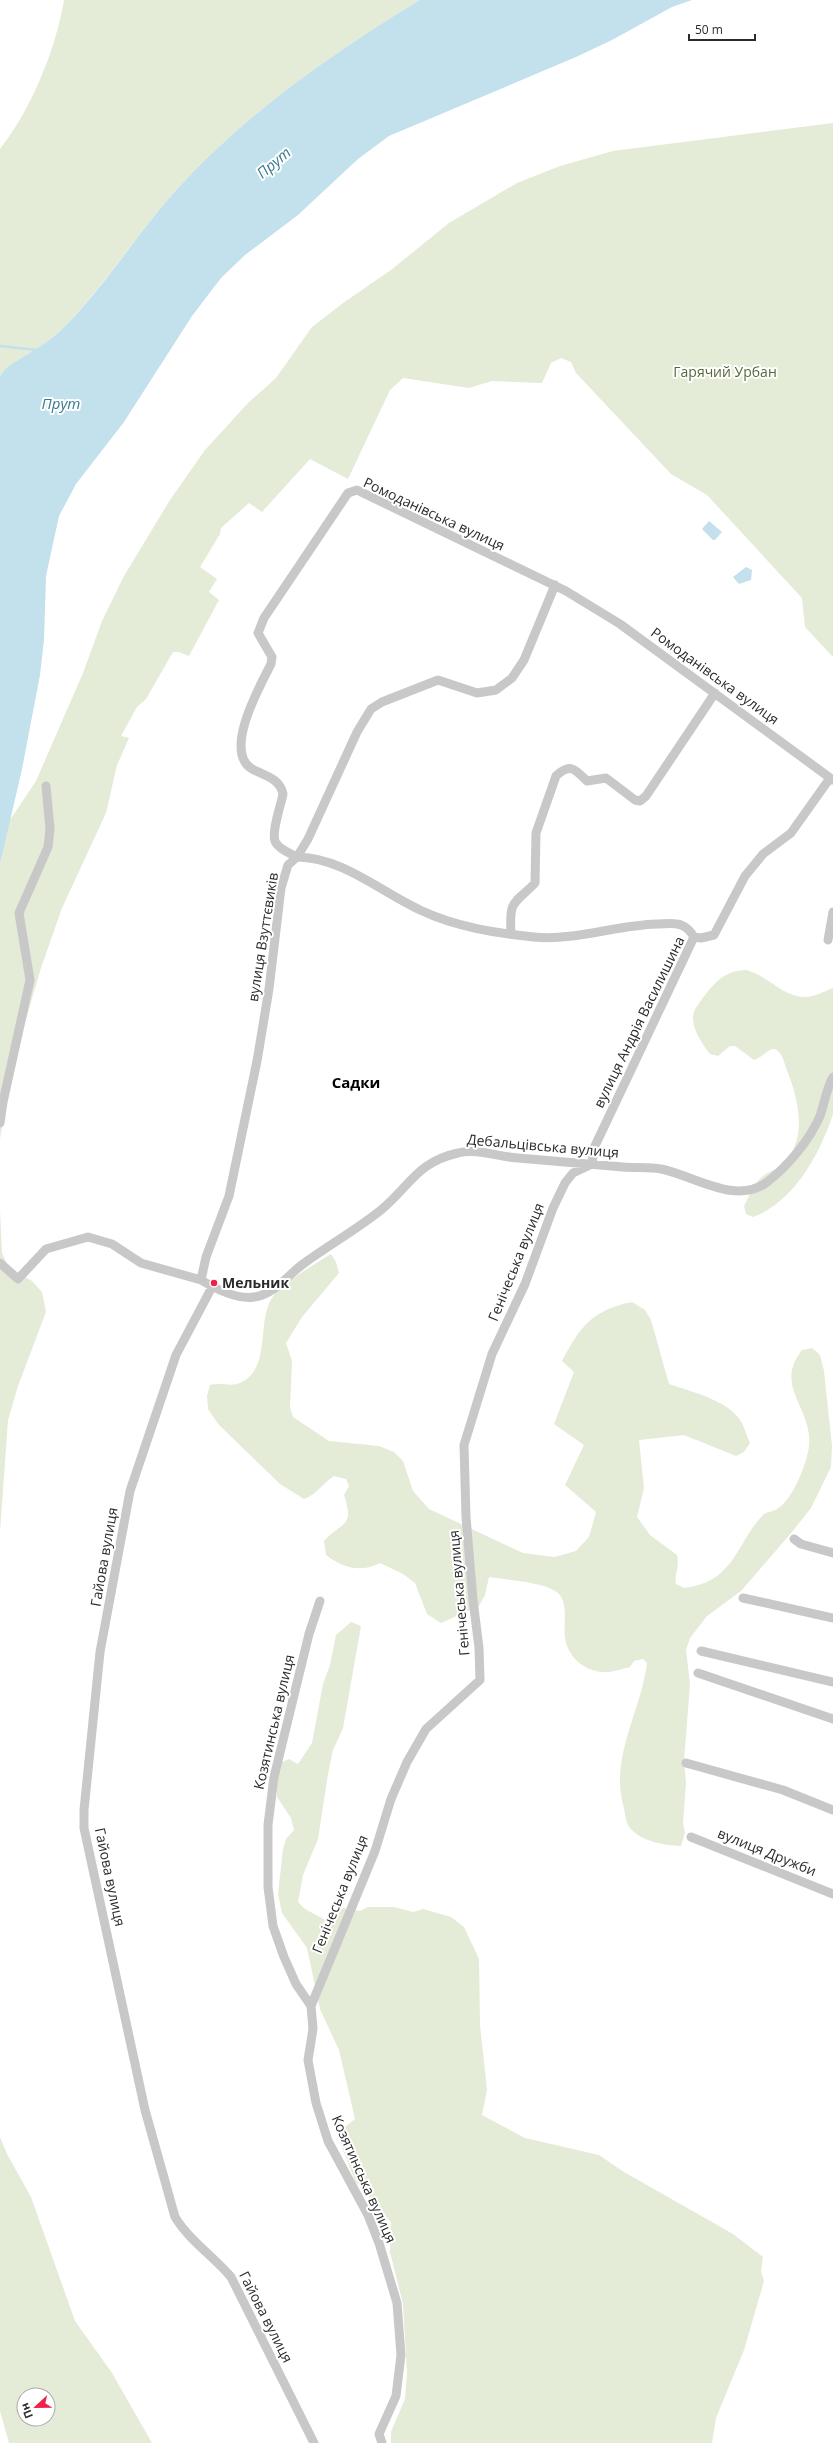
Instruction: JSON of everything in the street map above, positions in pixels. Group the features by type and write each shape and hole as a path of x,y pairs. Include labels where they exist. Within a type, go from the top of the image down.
{"street":[{"name":"Ромоданівська вулиця","path":"297,857 279,847 274,841 274,833 283,794 282,788 277,781 251,769 245,763 242,756 242,739 245,720 271,664 272,657 258,633 264,618 348,493 357,490 555,585 620,624 832,779"},
{"name":"вулиця Взуттєвиків","path":"201,1280 206,1257 229,1196 258,1054 269,989 281,888 288,865 297,857 308,839 357,732 371,708 382,702 438,680 477,693 496,690 512,678 524,660 555,585"},
{"path":"511,933 510,912 520,895 535,883 536,833 556,776 563,769 568,768 574,769 587,781 606,778 635,800 640,801 646,796 715,692"},
{"name":"вулиця Андрія Василишина","path":"592,1164 594,1148 694,937 701,938 714,935 745,876 763,854 791,833 832,779"},
{"path":"0,1123 4,1095 30,980 19,913 48,847 50,829 46,786"},
{"path":"297,857 320,859 338,866 421,911 458,925 535,937 570,937 637,924 681,924 689,930 694,937"},
{"path":"828,940 833,912"},
{"name":"Дебальцівська вулиця","path":"212,1287 247,1298 267,1292 382,1208 418,1171 432,1162 458,1153 471,1151 510,1158 662,1169 729,1190 746,1190 764,1184 792,1158 810,1136 820,1114 826,1089 833,1077"},
{"name":"Генічеська вулиця","path":"311,2006 374,1851 391,1799 407,1762 426,1729 480,1680 479,1648 473,1600 466,1517 464,1445 492,1354 525,1284 553,1208 564,1183 573,1173 592,1164"},
{"path":"0,1263 18,1279 46,1249 88,1237 112,1244 141,1263 201,1280 212,1287"},
{"name":"Гайова вулиця","path":"212,1287 176,1355 130,1491 100,1652 84,1810 84,1828 145,2110 175,2217 183,2231 215,2258 231,2277 314,2443"},
{"path":"794,1539 801,1544 833,1553"},
{"path":"743,1598 833,1618"},
{"name":"Козятинська вулиця","path":"320,1601 310,1634 274,1777 268,1825 268,1887 273,1926 293,1977 311,2006 313,2029 308,2060 316,2103 328,2141 371,2222 397,2303 401,2355 396,2396 379,2434 382,2443"},
{"path":"701,1651 833,1682"},
{"path":"698,1672 833,1719"},
{"path":"686,1763 783,1790 833,1810"},
{"name":"вулиця Дружби","path":"691,1837 833,1894"}],"green space":[{"path":"64,0 420,0 324,62 263,108 234,133 206,159 164,204 106,279 59,332 6,368 0,376 0,149 22,116 41,78 55,38"},
{"name":"Гарячий Урбан","path":"833,123 833,657 805,627 802,598 707,495 671,474 576,373 571,362 561,358 551,363 542,383 492,381 469,388 403,378 390,390 348,479 310,459 262,512 249,503 221,528 220,534 200,567 217,579 209,592 219,600 189,656 179,652 173,652 146,699 137,707 121,736 129,738 117,765 106,813 62,908 41,968 12,1067 0,1139 0,864 8,823 36,781 83,673 102,621 124,576 170,500 205,450 248,403 276,378 312,327 343,303 391,270 449,223 517,183 560,166 613,151"},
{"path":"746,970 761,976 790,994 798,996 812,996 833,988 833,1114 828,1129 813,1160 804,1175 793,1188 768,1210 753,1217 746,1214 744,1206 753,1188 763,1176 782,1165 790,1155 795,1144 799,1120 798,1108 792,1084 782,1057 777,1050 770,1050 754,1060 735,1046 730,1046 718,1056 710,1054 697,1033 693,1023 694,1012 697,1006 721,978 738,971"},
{"path":"0,1210 2,1253 9,1268 32,1281 42,1292 46,1312 18,1386 8,1420 0,1532"},
{"path":"331,1254 336,1262 339,1273 302,1317 286,1343 292,1361 290,1408 293,1417 329,1441 379,1446 394,1452 403,1461 413,1491 429,1509 523,1553 554,1557 576,1551 589,1537 596,1512 565,1485 584,1445 554,1424 574,1372 562,1361 575,1339 597,1315 618,1305 632,1302 645,1310 651,1320 669,1384 709,1398 728,1408 742,1423 750,1443 744,1452 736,1456 684,1435 639,1440 644,1488 637,1517 650,1535 677,1555 678,1564 676,1584 684,1588 701,1584 714,1578 724,1570 763,1515 775,1510 783,1504 794,1490 808,1453 809,1432 806,1420 796,1397 791,1375 794,1363 802,1350 812,1348 820,1355 824,1371 832,1446 831,1467 811,1508 792,1532 741,1591 707,1616 690,1638 686,1650 690,1684 684,1761 686,1783 683,1823 685,1833 681,1846 661,1844 641,1837 629,1826 625,1816 620,1789 620,1771 623,1753 644,1681 647,1663 643,1659 634,1661 630,1667 609,1672 596,1671 583,1666 573,1657 567,1645 565,1638 565,1608 561,1597 552,1589 525,1582 489,1577 485,1595 479,1606 441,1623 427,1614 415,1583 403,1574 380,1563 366,1568 352,1568 339,1563 326,1555 324,1541 345,1523 347,1519 348,1513 344,1495 349,1486 346,1479 334,1476 309,1497 304,1499 280,1484 219,1425 208,1409 207,1396 210,1385 233,1385 240,1383 250,1376 257,1366 265,1317 268,1305 274,1295 293,1279"},
{"path":"351,1622 361,1626 343,1728 333,1750 318,1839 303,1875 298,1902 305,1909 329,1922 343,1908 360,1911 368,1907 394,1907 413,1912 423,1909 451,1917 464,1927 479,1959 480,2025 487,2090 482,2115 525,2138 599,2155 624,2172 733,2234 763,2257 761,2271 764,2281 744,2350 716,2418 712,2443 391,2443 391,2432 405,2399 407,2373 403,2304 390,2252 391,2222 355,2181 338,2137 346,2126 355,2119 339,2050 320,2009 307,1948 282,1913 278,1894 283,1849 286,1839 294,1830 291,1818 277,1797 277,1779 280,1763 289,1759 298,1764 312,1743 323,1684 330,1665 336,1635"},
{"path":"0,2137 7,2154 31,2197 75,2321 112,2373 152,2443 9,2443 0,2411"}],"water":[{"name":"Прут","path":"420,0 692,0 672,7 612,40 576,57 389,136 358,159 298,215 245,255 221,278 192,316 124,422 76,484 59,516 46,576 44,640 40,675 22,769 0,864 0,376 6,368 53,337 76,315 164,204 206,159 234,133 263,108 324,62"},
{"path":"709,521 722,532 715,540 713,540 702,529"},
{"path":"746,567 752,570 751,580 739,584 733,577"}],"waterway":[{"path":"0,346 37,350"}],"place":[{"name":"Мельник","path":"214,1283"}],"district":[{"name":"Садки","path":"356,1083"}]}
